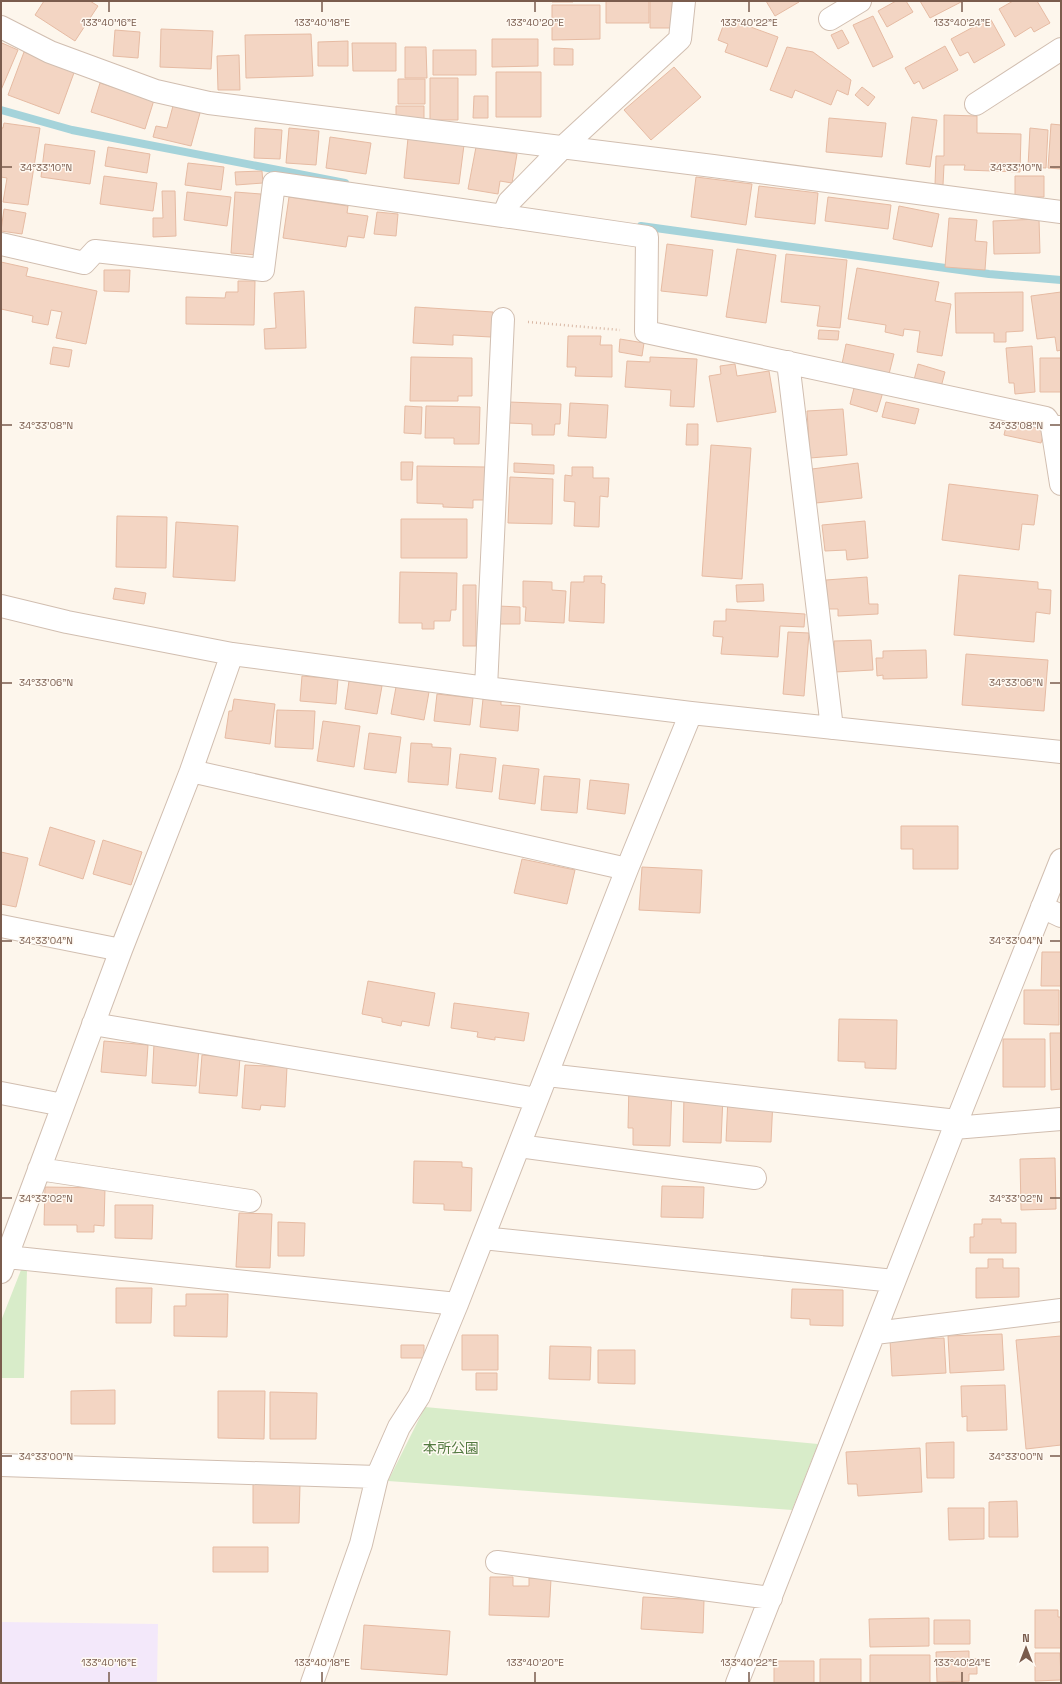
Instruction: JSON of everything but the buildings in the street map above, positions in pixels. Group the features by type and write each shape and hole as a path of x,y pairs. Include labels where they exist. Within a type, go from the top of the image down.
{"street":[{"path":"506,210 563,147 680,39 684,1"},
{"path":"830,19 860,1"},
{"path":"1,27 57,55 156,91 209,103 563,147 1061,212"},
{"path":"976,104 1061,49"},
{"path":"1,244 84,263 95,251 263,270 274,183 506,210 647,237 646,332 1046,418 1057,427 1061,484"},
{"path":"486,688 503,320"},
{"path":"788,362 832,728"},
{"path":"1,606 67,622 232,654 486,688 691,713 1061,752"},
{"path":"232,654 191,771 121,950 4,1264 457,1304"},
{"path":"312,1683 361,1544 378,1477 399,1427 419,1396 457,1304 627,869 691,713"},
{"path":"191,771 627,869"},
{"path":"738,1683 955,1125 1052,912 1061,860"},
{"path":"1,926 121,950"},
{"path":"93,1024 537,1099"},
{"path":"547,1075 955,1125 1061,1119"},
{"path":"1,1093 63,1105"},
{"path":"519,1146 755,1178"},
{"path":"39,1169 250,1201"},
{"path":"483,1238 894,1281"},
{"path":"874,1333 1061,1310"},
{"path":"1,1465 378,1477"},
{"path":"497,1562 771,1598"}],"path":[{"path":"503,320 646,332"}],"shaded area":[{"path":"1,1622 158,1624 157,1683 1,1683"}],"green space":[{"path":"21,1270 27,1270 24,1378 1,1378 1,1321"},
{"name":"本所公園","path":"425,1407 818,1444 792,1510 388,1481"}],"waterway":[{"path":"1,110 72,130 345,183"},
{"path":"641,226 989,274 1061,280"}]}
